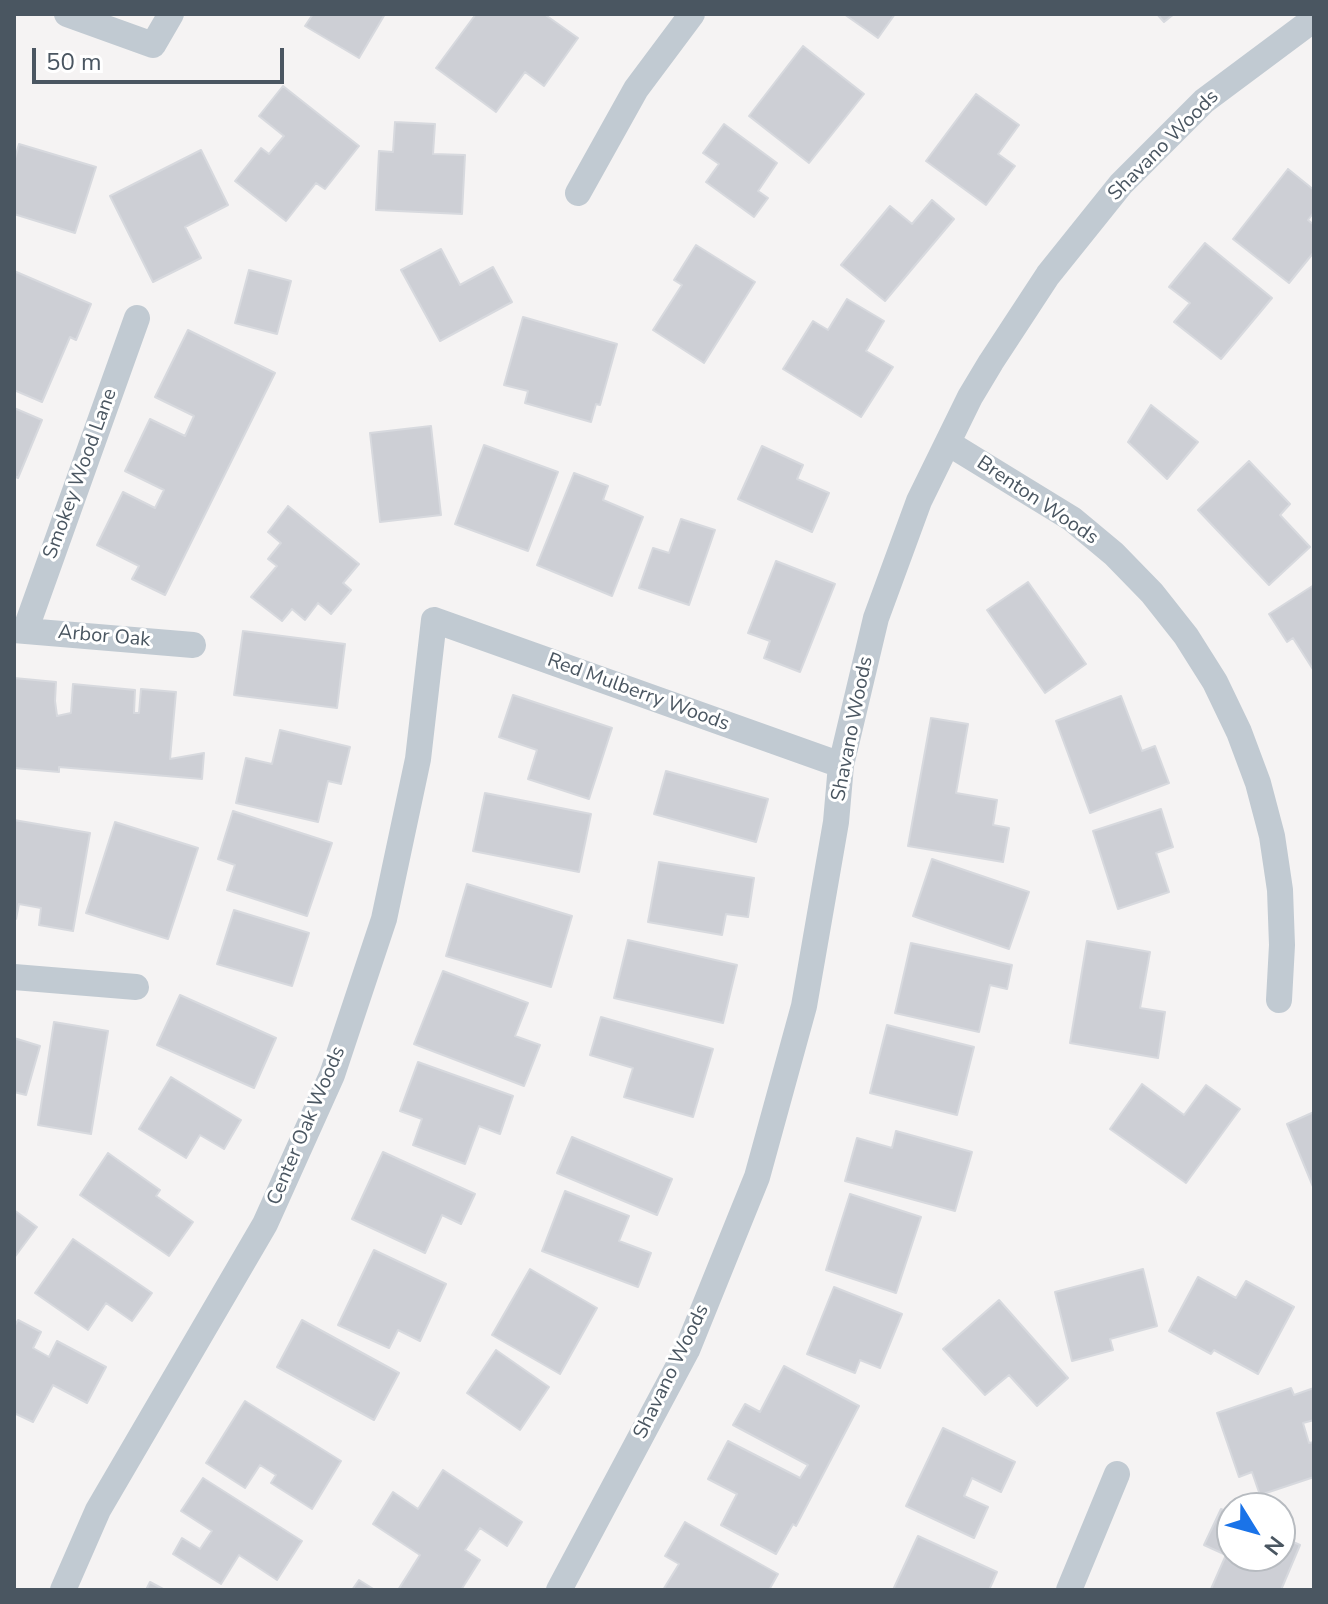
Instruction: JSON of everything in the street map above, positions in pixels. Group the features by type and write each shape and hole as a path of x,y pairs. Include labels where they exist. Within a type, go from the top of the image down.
{"street":[{"path":"67,14 153,45 171,14"},
{"path":"578,193 636,89 692,14"},
{"name":"Shavano Woods","path":"559,1590 687,1350 757,1177 804,1006 836,822 841,765 876,618 919,501 991,362 1048,275 1121,184 1204,101 1314,19"},
{"name":"Smokey Wood Lane","path":"20,630 137,318"},
{"name":"Brenton Woods","path":"948,443 1072,519 1114,554 1152,593 1186,636 1215,682 1239,732 1258,783 1272,836 1280,890 1282,945 1279,1000"},
{"name":"Red Mulberry Woods","path":"434,620 841,765"},
{"name":"Center Oak Woods","path":"63,1590 98,1510 265,1224 332,1075 384,919 418,759 434,620"},
{"name":"Arbor Oak","path":"20,630 193,645"},
{"path":"14,977 136,987"},
{"path":"1069,1590 1117,1474"}],"building":[{"path":"313,14 385,14 359,58 305,26"},
{"path":"476,14 544,14 578,38 544,86 525,72 496,112 436,68"},
{"path":"844,14 895,14 878,38"},
{"path":"1157,14 1174,14 1164,22"},
{"path":"803,46 864,94 809,163 749,116"},
{"path":"283,86 359,146 325,189 316,183 286,221 235,181 261,148 269,154 284,136 259,116"},
{"path":"976,94 1019,125 998,154 1015,166 986,205 926,161"},
{"path":"395,122 435,124 433,154 465,155 462,214 376,210 379,151 393,152"},
{"path":"724,124 777,163 758,191 768,198 754,217 706,182 719,164 703,153"},
{"path":"19,144 96,167 75,233 14,214 14,162"},
{"path":"201,150 228,205 185,227 201,258 153,282 110,196"},
{"path":"1288,169 1314,190 1314,212 1308,220 1314,225 1314,252 1289,283 1233,239"},
{"path":"932,200 954,219 885,301 841,265 890,206 912,224"},
{"path":"1205,243 1272,298 1221,359 1174,322 1190,303 1169,287"},
{"path":"696,245 755,282 704,363 653,330 682,285 674,280"},
{"path":"441,249 460,285 493,267 512,302 440,341 401,270"},
{"path":"249,270 291,281 277,334 235,323"},
{"path":"14,271 91,304 76,340 70,337 42,402 14,390"},
{"path":"847,299 884,321 866,351 893,367 861,417 783,369 813,321 828,330"},
{"path":"523,317 617,344 600,405 596,404 591,422 525,403 528,391 504,385"},
{"path":"188,330 275,373 165,595 132,579 139,566 97,545 123,492 155,508 164,490 125,471 150,419 185,436 194,416 155,397"},
{"path":"1151,405 1198,442 1167,479 1128,442"},
{"path":"14,408 42,420 18,478 14,476"},
{"path":"431,426 441,515 380,522 370,433"},
{"path":"484,445 558,472 528,551 455,524"},
{"path":"762,446 803,465 797,479 829,493 812,532 738,499"},
{"path":"1249,461 1290,504 1280,515 1310,547 1269,585 1198,510"},
{"path":"574,473 608,486 603,500 643,517 612,596 537,565"},
{"path":"288,506 359,564 343,583 351,590 331,614 318,603 305,620 292,609 282,621 251,597 277,566 268,559 281,543 268,532"},
{"path":"681,519 715,530 689,605 639,588 653,548 669,553"},
{"path":"776,561 835,584 800,672 764,658 770,641 748,633"},
{"path":"1028,582 1086,664 1045,693 987,610"},
{"path":"1314,585 1314,671 1293,638 1287,642 1269,614"},
{"path":"243,631 345,644 337,708 234,695"},
{"path":"14,678 56,682 57,716 71,713 73,684 135,690 134,713 139,713 141,689 176,692 170,759 204,753 202,779 59,767 59,772 14,768"},
{"path":"513,695 612,728 589,799 528,779 537,750 499,737"},
{"path":"1121,696 1142,751 1155,746 1169,783 1090,813 1056,721"},
{"path":"931,718 968,724 956,793 997,800 993,825 1009,828 1003,862 908,846"},
{"path":"280,730 350,747 341,784 328,781 318,822 236,803 246,758 272,764"},
{"path":"666,771 768,799 756,842 654,814"},
{"path":"485,793 591,814 579,872 473,851"},
{"path":"1161,809 1173,847 1156,853 1169,892 1118,909 1093,831"},
{"path":"233,811 332,843 307,916 227,890 235,865 218,859"},
{"path":"14,820 90,833 73,931 39,925 41,908 19,904 14,919"},
{"path":"115,822 198,848 168,939 86,913"},
{"path":"932,859 1029,892 1009,949 913,916"},
{"path":"659,862 754,878 748,917 726,914 722,935 648,922"},
{"path":"467,884 572,916 551,987 446,956"},
{"path":"234,910 309,933 292,986 217,964"},
{"path":"628,940 737,965 723,1023 614,998"},
{"path":"1087,941 1150,952 1140,1008 1165,1012 1158,1058 1070,1043"},
{"path":"911,943 1012,965 1007,989 990,985 979,1032 895,1013"},
{"path":"443,971 528,1003 515,1036 540,1045 524,1086 414,1044"},
{"path":"180,995 276,1038 254,1088 157,1045"},
{"path":"601,1017 713,1049 693,1117 624,1097 633,1068 590,1055"},
{"path":"54,1022 108,1031 91,1134 38,1125"},
{"path":"887,1025 974,1047 957,1115 870,1093"},
{"path":"14,1038 40,1046 26,1095 14,1092"},
{"path":"418,1062 513,1096 500,1134 479,1126 465,1164 413,1145 422,1119 400,1111"},
{"path":"171,1077 241,1120 224,1149 200,1135 186,1158 139,1129"},
{"path":"1142,1084 1184,1115 1206,1085 1240,1109 1186,1183 1110,1129"},
{"path":"1314,1112 1314,1189 1287,1124"},
{"path":"896,1131 972,1152 955,1211 845,1181 857,1138 892,1148"},
{"path":"572,1137 672,1179 657,1215 557,1173"},
{"path":"383,1152 475,1194 461,1224 442,1215 425,1253 352,1219"},
{"path":"108,1153 160,1190 156,1196 193,1222 169,1256 80,1195"},
{"path":"565,1191 629,1216 619,1241 651,1253 638,1287 542,1251"},
{"path":"850,1194 921,1217 896,1293 826,1270"},
{"path":"14,1210 37,1227 14,1258"},
{"path":"73,1239 152,1293 132,1321 106,1303 88,1330 35,1293"},
{"path":"374,1250 446,1284 420,1341 398,1330 389,1348 338,1325"},
{"path":"530,1269 597,1308 560,1374 492,1335"},
{"path":"1143,1269 1157,1326 1110,1339 1113,1350 1072,1361 1055,1292"},
{"path":"1198,1277 1236,1298 1246,1281 1294,1307 1258,1374 1214,1350 1211,1354 1169,1331"},
{"path":"834,1287 902,1314 880,1368 860,1360 855,1373 807,1354"},
{"path":"999,1300 1068,1378 1037,1406 1009,1375 985,1395 943,1349"},
{"path":"18,1320 41,1332 33,1348 49,1357 57,1341 106,1367 87,1403 53,1385 33,1422 14,1413 14,1327"},
{"path":"302,1320 399,1373 374,1420 277,1367"},
{"path":"496,1350 549,1387 520,1430 467,1393"},
{"path":"784,1366 859,1406 796,1526 793,1524 776,1554 721,1525 737,1494 708,1479 728,1441 800,1478 808,1465 733,1425 745,1404 760,1412"},
{"path":"1291,1388 1294,1395 1314,1388 1314,1420 1303,1423 1309,1443 1314,1442 1314,1477 1269,1492 1259,1492 1252,1472 1239,1477 1217,1413"},
{"path":"245,1401 341,1461 312,1509 271,1483 276,1475 260,1465 245,1488 206,1463"},
{"path":"943,1428 1015,1462 1001,1492 972,1478 964,1496 988,1507 974,1538 906,1506"},
{"path":"443,1470 522,1522 507,1546 480,1528 465,1550 480,1560 461,1590 398,1590 420,1555 373,1524 393,1492 418,1509"},
{"path":"203,1478 302,1541 277,1580 239,1555 221,1584 173,1554 182,1538 200,1549 212,1531 181,1511"},
{"path":"1216,1520 1216,1550 1204,1545"},
{"path":"685,1522 778,1574 769,1590 663,1590 679,1564 665,1556"},
{"path":"918,1536 997,1572 989,1590 893,1590"},
{"path":"1218,1572 1289,1572 1281,1590 1211,1589"},
{"path":"359,1580 375,1590 352,1590"},
{"path":"150,1582 165,1590 146,1590"}]}
